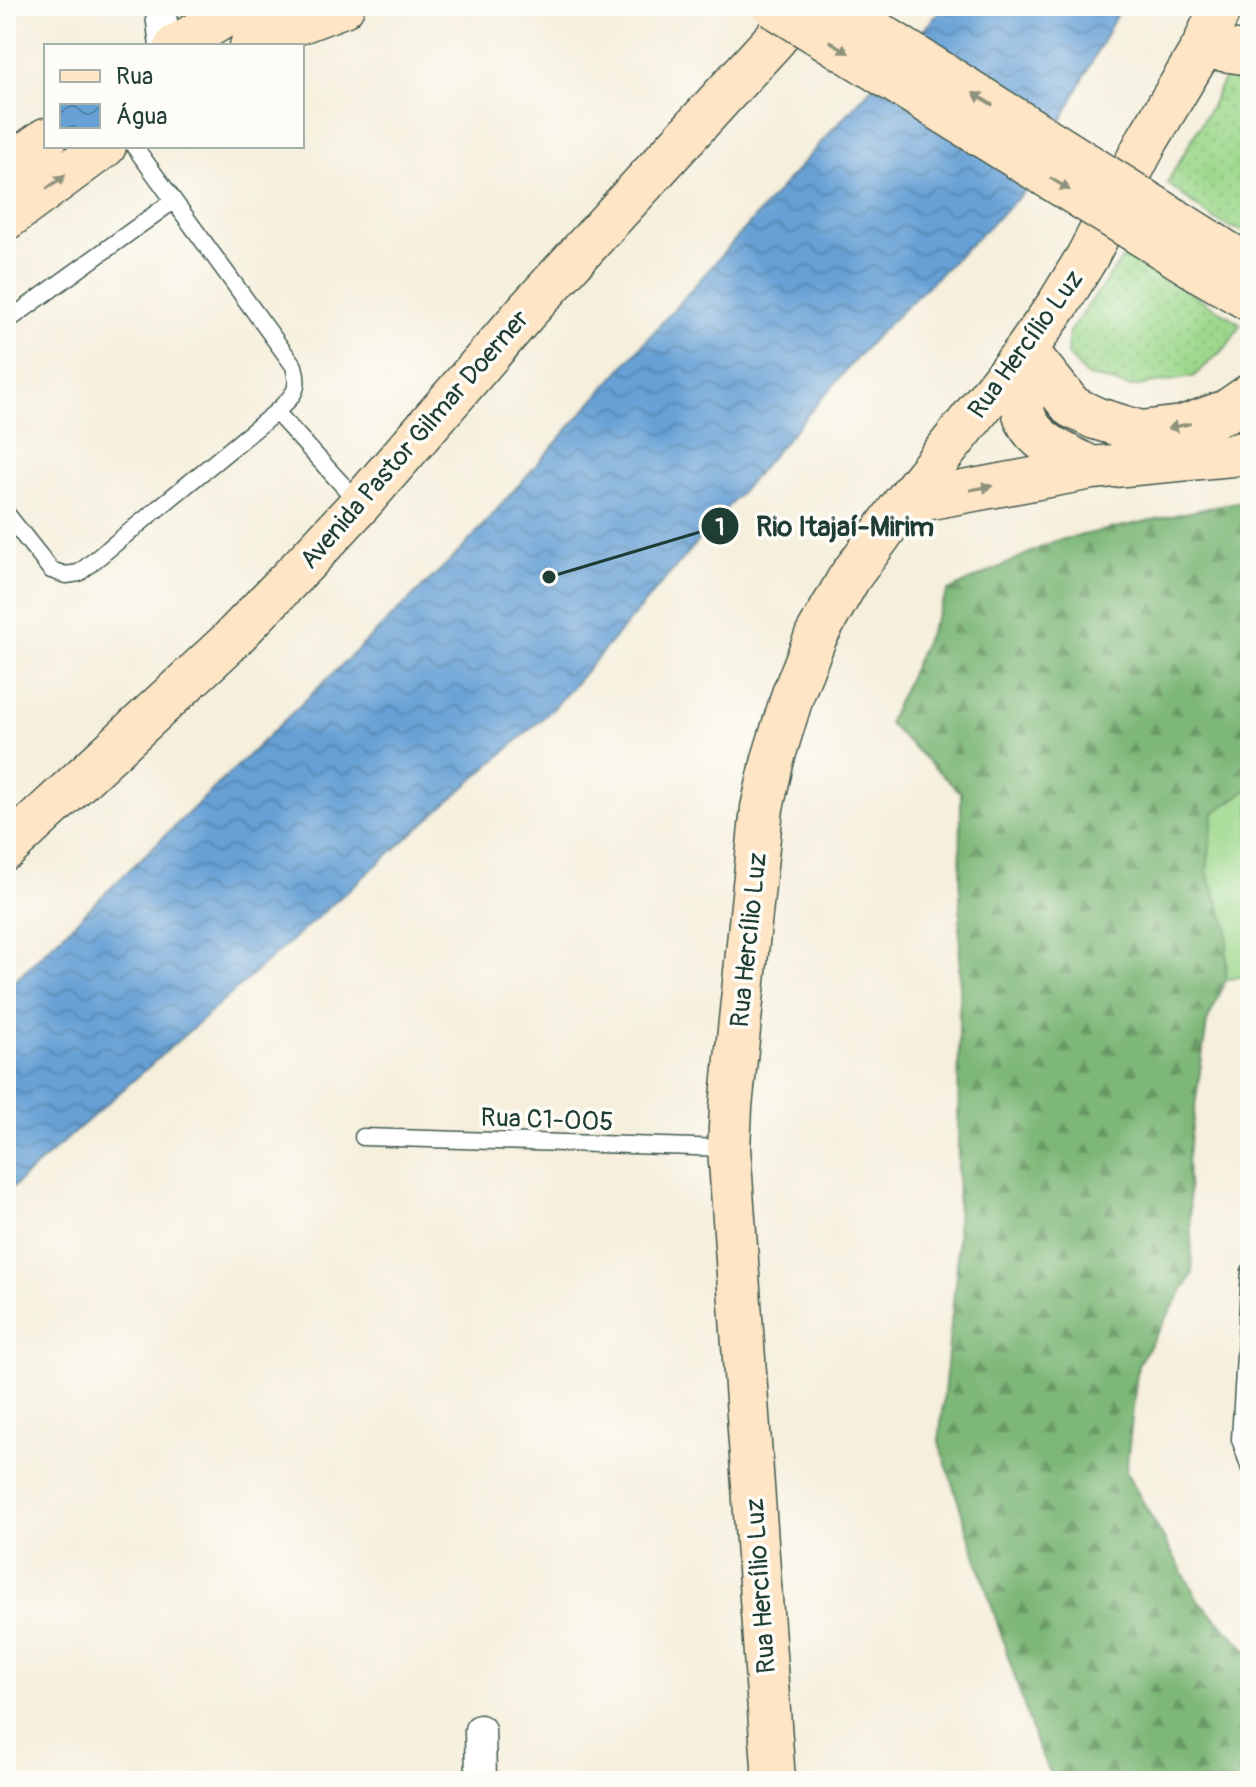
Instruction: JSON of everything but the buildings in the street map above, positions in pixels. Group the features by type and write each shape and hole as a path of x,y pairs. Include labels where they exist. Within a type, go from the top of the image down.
{"main road":[{"path":"179,44 241,6"},
{"path":"254,44 277,31 343,6"},
{"path":"773,6 1231,276"},
{"name":"Avenida Pastor Gilmar Doerner","path":"6,849 227,644 360,504 526,312 775,39 797,6"},
{"path":"835,6 1231,276"},
{"name":"Rua Hercílio Luz","path":"774,1781 729,1148 755,865 762,808 773,759 793,694 816,636 849,578 1059,303 1148,139 1203,47 1221,6"},
{"path":"1203,47 1250,54"},
{"path":"6,168 44,140"},
{"path":"6,219 102,148"},
{"path":"1026,350 1072,407 1095,418 1141,432 1182,427 1227,411 1250,395"},
{"path":"1026,350 1023,412 1031,429 1045,442 1092,468"},
{"path":"904,503 1092,468 1250,451"}],"street":[{"path":"160,6 165,44"},
{"path":"480,1730 481,1781"}],"lane":[{"path":"6,513 51,570 66,575 79,573 294,394 298,381 294,366 135,148"},
{"path":"6,322 173,201"},
{"path":"276,412 360,504"},
{"name":"Rua C1-005","path":"363,1137 729,1148"},
{"path":"1250,1271 1240,1439 1250,1469"}],"green space":[{"path":"1228,71 1250,77 1250,232 1217,221 1167,183"},
{"path":"1126,253 1241,324 1227,346 1193,377 1130,387 1085,375 1067,353 1069,332"},
{"path":"1250,499 1250,788 1214,813 1207,871 1228,928 1226,980 1207,1022 1187,1162 1193,1274 1138,1364 1126,1472 1199,1601 1250,1653 1250,1781 1053,1781 1036,1743 939,1442 957,1264 961,793 888,723 948,591 1055,541"},
{"path":"1250,788 1250,974 1226,980 1228,928 1207,871 1214,813"}],"water":[{"path":"945,6 1121,6 1025,191 874,338 553,709 6,1193 6,989 463,548"}],"place":[{"name":"Rio Itajaí-Mirim","path":"549,577"}]}
